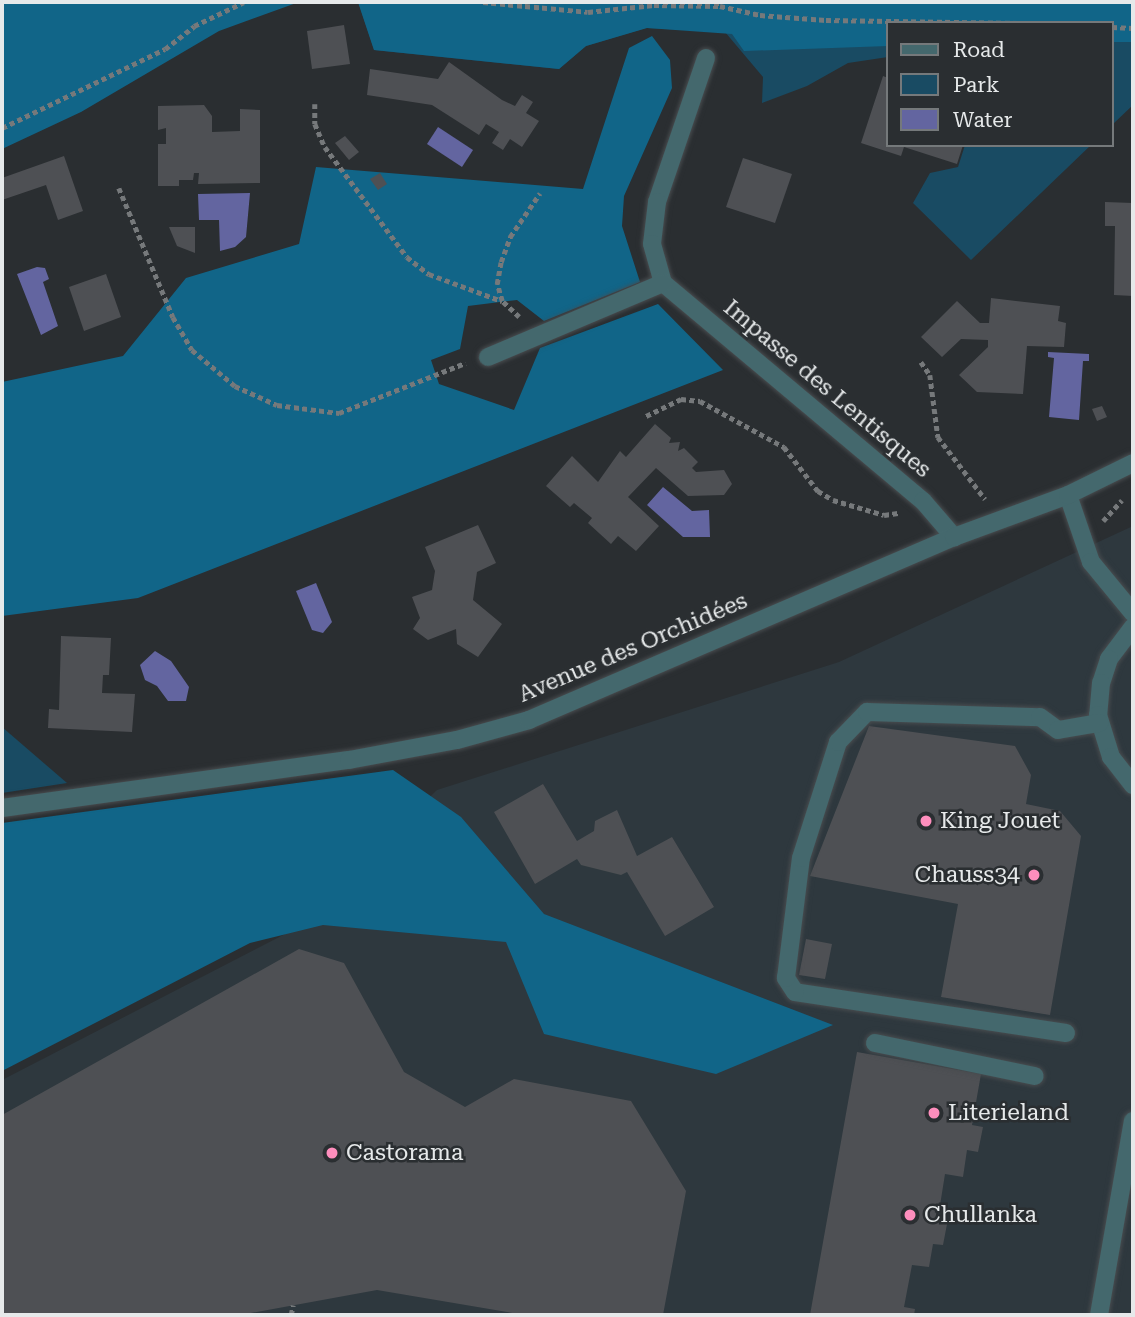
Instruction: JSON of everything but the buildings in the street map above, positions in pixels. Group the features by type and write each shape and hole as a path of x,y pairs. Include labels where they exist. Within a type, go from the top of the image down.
{"street":[{"path":"488,357 663,283 652,244 657,202 706,58"},
{"name":"Impasse des Lentisques","path":"663,283 923,501 954,537"},
{"name":"Avenue des Orchidées","path":"2,808 349,760 457,740 529,720 954,537 1068,495 1133,463"},
{"path":"1068,495 1091,562 1133,612"},
{"path":"1133,627 1109,659 1101,683 1100,723 1111,757 1133,785"},
{"path":"1066,1033 795,992 786,978 801,858 838,742 866,712 1040,717 1058,730 1100,723"},
{"path":"875,1043 1035,1076"},
{"path":"1099,1315 1133,1122"}],"path":[{"path":"2,128 166,48 194,26 244,2"},
{"path":"484,2 588,12 654,5 720,6 761,15 893,21"},
{"path":"1114,27 1133,28"},
{"path":"315,104 315,124 325,147 407,257 429,274 502,301 533,330 550,330"},
{"path":"119,188 157,282 192,350 235,386 254,395 298,410 339,413 435,372 488,357"},
{"path":"502,301 497,284 501,262 510,237 540,193"},
{"path":"920,362 930,374 938,438 999,520"},
{"path":"646,416 681,399 700,401 783,447 818,491 833,500 884,515 904,513 923,501"},
{"path":"1079,528 1108,520 1127,495"},
{"path":"291,1315 293,1306"}],"shaded area":[{"path":"2,2 299,2 219,31 81,112 2,149"},
{"path":"358,2 1133,2 1133,42 1114,42 1114,21 886,21 886,46 744,51 732,34 647,28 586,46 559,69 374,50"},
{"path":"652,36 670,60 672,88 624,196 622,226 640,282 544,321 517,300 468,306 460,349 431,360 439,384 514,410 540,348 658,304 723,370 138,598 2,616 2,382 123,356 186,278 299,244 316,167 583,189 629,48"},
{"path":"1133,526 1133,1315 2,1315 2,1080 291,931 437,790 839,662"},
{"path":"393,770 461,817 544,914 833,1025 716,1074 544,1034 506,942 323,925 250,943 2,1071 2,823"}],"green space":[{"path":"358,2 1133,2 1133,105 1114,123 1114,21 886,21 886,57 848,63 807,86 762,103 763,77 725,32 646,28 586,46 559,69 374,50"},
{"path":"964,147 1089,147 971,260 913,203 930,173 958,167"},
{"path":"2,727 67,783 2,793"}],"water":[{"path":"438,127 473,150 462,167 427,144"},
{"path":"250,193 246,237 235,247 220,251 219,220 199,220 198,194"},
{"path":"37,267 45,268 49,279 43,282 58,326 41,335 17,274"},
{"path":"1048,352 1089,354 1089,361 1083,361 1079,420 1049,417 1054,358 1048,357"},
{"path":"663,487 692,511 709,510 710,537 683,537 647,505"},
{"path":"316,583 332,622 323,633 312,630 296,591"},
{"path":"155,651 171,661 189,687 186,701 168,701 157,686 145,680 140,665"}],"place":[{"name":"King Jouet","path":"926,821"},
{"name":"Chauss34","path":"1034,875"},
{"name":"Literieland","path":"934,1113"},
{"name":"Castorama","path":"332,1153"},
{"name":"Chullanka","path":"910,1215"}]}
